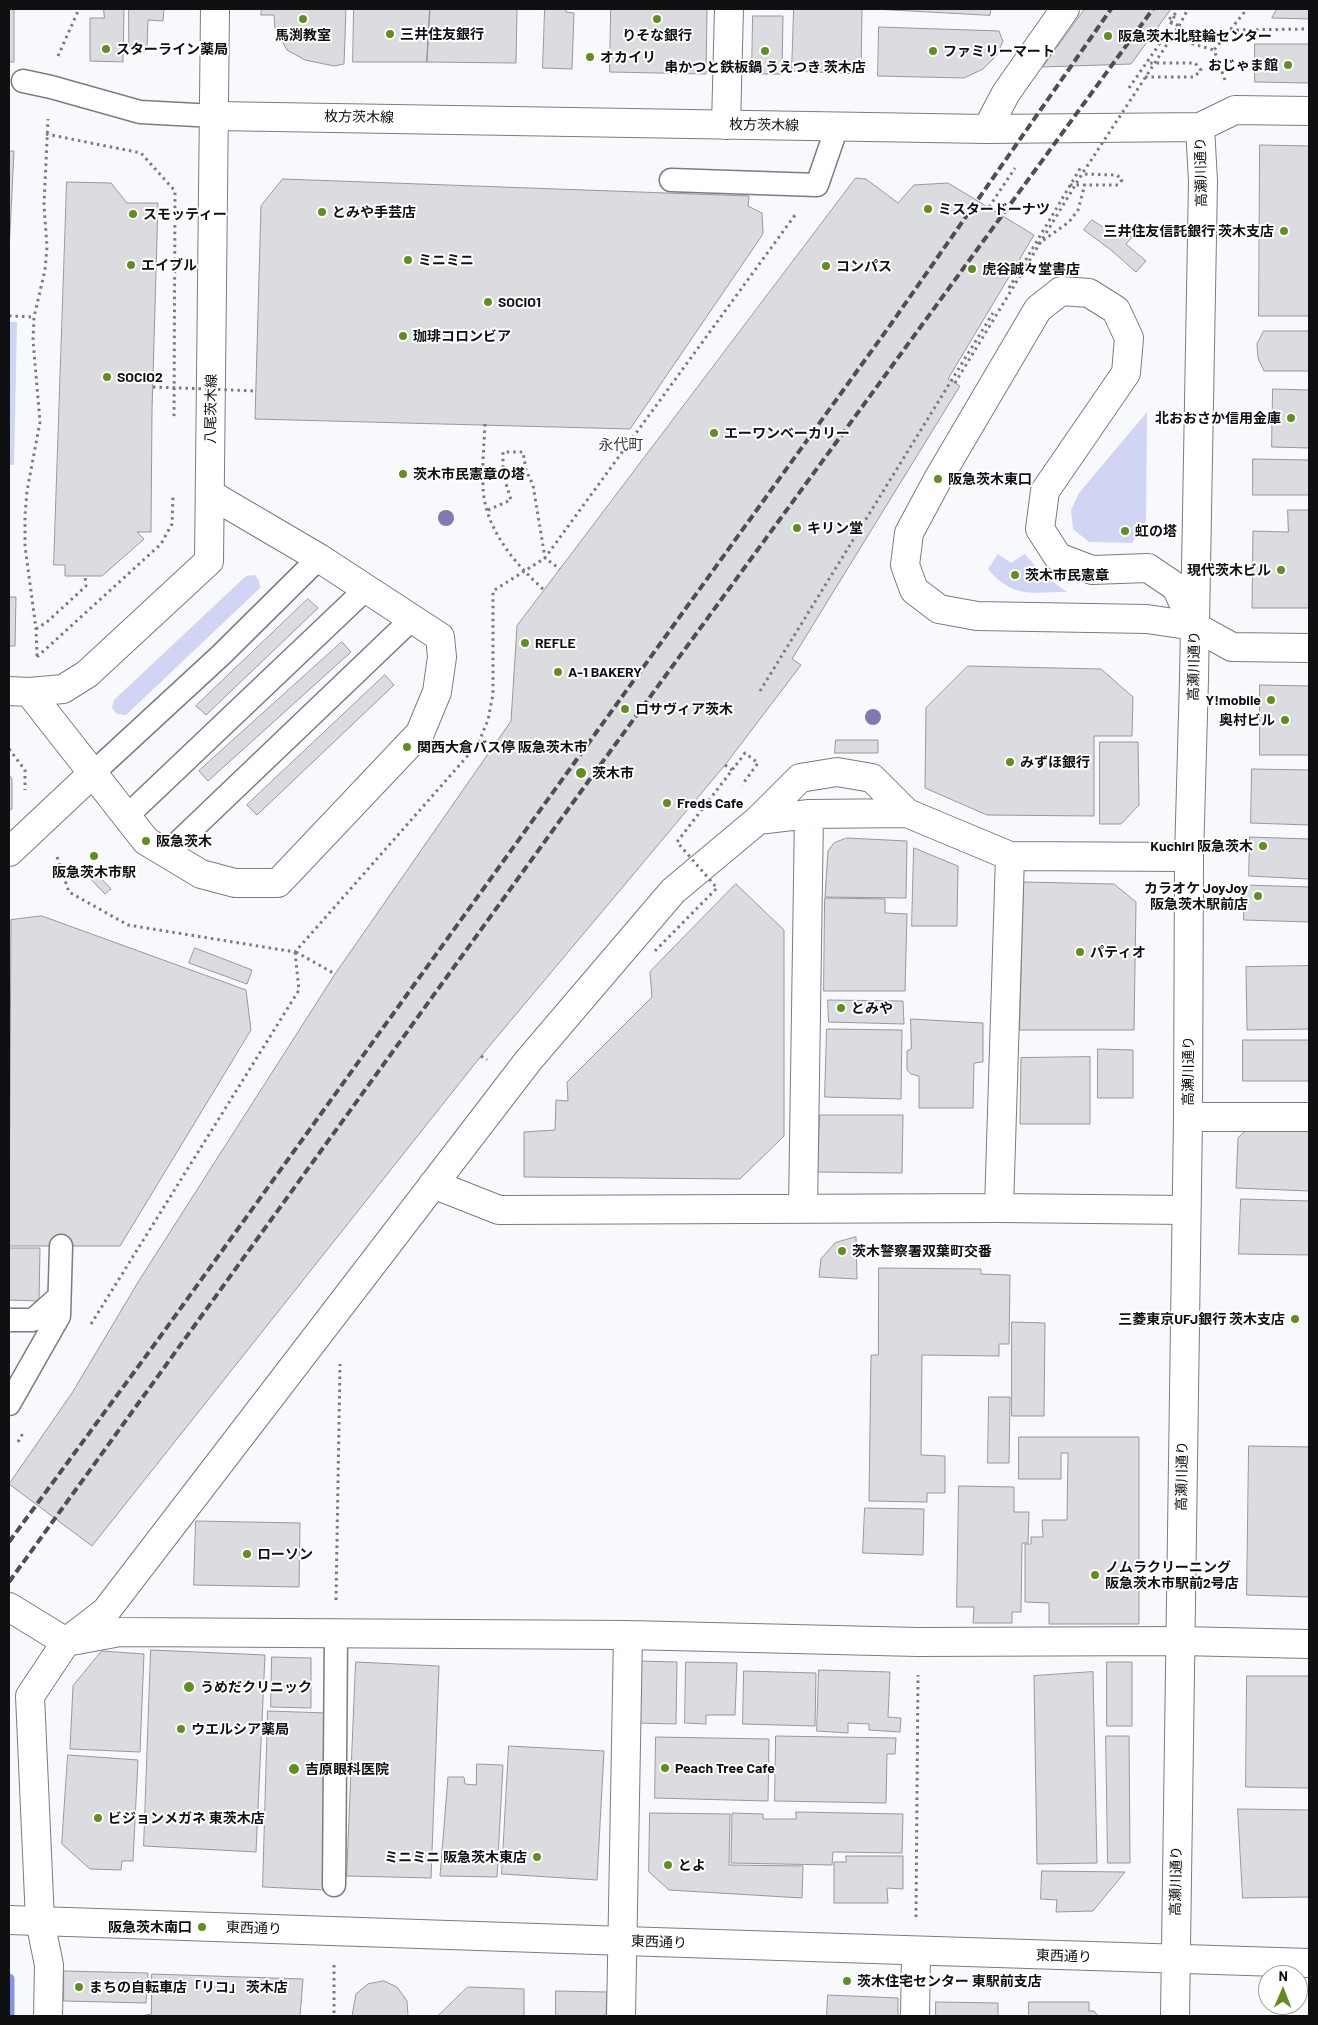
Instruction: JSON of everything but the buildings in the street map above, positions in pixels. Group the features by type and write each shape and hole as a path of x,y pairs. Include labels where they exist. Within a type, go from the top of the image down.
{"street":[{"name":"八尾茨木線","path":"19,692 64,689 87,674 209,561 215,9"},
{"path":"726,125 729,9"},
{"path":"987,129 1006,93 1065,9"},
{"name":"枚方茨木線","path":"215,116 987,129 1200,127 1235,110 1309,111"},
{"name":"高瀬川通り","path":"1174,2016 1188,1116 1189,857 1203,181 1200,127"},
{"path":"1194,626 1176,587 1148,568 1092,570 1058,557 1040,529 1044,491 1126,373 1129,338 1116,310 1089,293 1061,291 1038,310 938,479 909,533 905,565 914,590 939,608 977,616 1147,619 1194,626 1232,647 1309,648"},
{"path":"19,692 92,774 146,841 201,874 235,883 278,883 420,733 437,692 442,657 440,637 319,558 210,494"},
{"path":"48,2016 48,1965 40,1921 30,1696 66,1642 106,1612 528,1061 672,891 758,820 800,778 837,772 872,778 907,813 1010,856 1189,857"},
{"path":"9,852 92,774"},
{"path":"758,820 809,814 907,813"},
{"path":"803,1209 809,814"},
{"path":"999,1208 1010,856"},
{"path":"1188,1116 1309,1117"},
{"path":"433,1184 499,1210 999,1208 1186,1210"},
{"path":"9,1607 66,1642 120,1632 628,1635 918,1642 1180,1641 1309,1644"},
{"path":"620,2016 628,1635"},
{"name":"東西通り","path":"9,1920 621,1940 916,1952 1309,1963"},
{"path":"915,2016 916,1952"}],"lane":[{"path":"23,81 140,112 215,116"},
{"path":"671,180 817,185 838,127"},
{"path":"92,774 221,655 319,558"},
{"path":"127,816 367,588"},
{"path":"167,853 413,618"},
{"path":"9,1404 59,1316 61,1246"},
{"path":"9,1320 32,1320 59,1297"},
{"path":"334,1885 336,1634"}],"path":[{"path":"79,9 59,51 51,87 46,134 44,205 47,247 34,317 34,368 39,394 40,422 27,491 25,546 36,629 37,657 162,544 172,524 173,493"},
{"path":"955,383 1082,174 1188,9"},
{"path":"1214,50 1247,9"},
{"path":"1129,88 1165,36 1176,13 1168,20 1178,26"},
{"path":"1230,30 1309,29"},
{"path":"1165,36 1214,50"},
{"path":"1214,50 1227,85"},
{"path":"1145,77 1194,77 1201,70 1195,63 1146,63"},
{"path":"46,134 141,153 176,191 174,425"},
{"path":"760,691 1035,245 1081,167"},
{"path":"989,207 1015,168"},
{"path":"1070,185 1118,185 1122,180 1117,175 1082,174"},
{"path":"1035,245 1069,222 1078,210 1084,184"},
{"path":"493,591 545,558 817,185"},
{"path":"9,316 34,317"},
{"path":"153,388 256,391"},
{"path":"485,424 483,488 488,510 496,530 517,564 544,590"},
{"path":"488,510 511,500 502,474 503,452 523,452 526,470 533,485 545,558 560,570"},
{"path":"36,629 48,621 86,586 85,576"},
{"path":"9,749 25,770 24,799"},
{"path":"655,951 717,888 676,842 745,753 758,763 741,786"},
{"path":"724,765 732,770"},
{"path":"91,1325 299,990 295,952 335,974"},
{"path":"336,1634 340,1358"},
{"path":"18,1442 28,1425"},
{"path":"916,1952 918,1642"},
{"path":"334,1965 334,2016"}],"shaded area":[{"path":"9,322 17,322 14,465 9,465"},
{"path":"1147,412 1146,521 1132,543 1089,542 1073,529 1071,510 1079,493"},
{"path":"998,554 1011,563 1025,554 1041,573 1067,592 1023,592 1006,585 988,569"},
{"path":"255,575 259,581 260,588 126,715 117,714 112,708 114,700 246,576"}],"waterway":[{"path":"9,1979 9,2016"}],"railway":[{"path":"9,1542 157,1341 891,324 1111,9"},
{"path":"9,1582 590,779 1153,9"}],"place":[{"name":"馬渕教室","path":"303,19"},
{"name":"りそな銀行","path":"657,19"},
{"name":"三井住友銀行","path":"390,34"},
{"name":"阪急茨木北駐輪センター","path":"1108,36"},
{"name":"スターライン薬局","path":"106,49"},
{"name":"串かつと鉄板鍋 うえつき 茨木店","path":"765,51"},
{"name":"ファミリーマート","path":"933,51"},
{"name":"オカイリ","path":"590,57"},
{"name":"おじゃま館","path":"1288,65"},
{"name":"ミスタードーナツ","path":"928,209"},
{"name":"とみや手芸店","path":"322,212"},
{"name":"スモッティー","path":"133,214"},
{"name":"三井住友信託銀行 茨木支店","path":"1284,231"},
{"name":"ミニミニ","path":"408,260"},
{"name":"エイブル","path":"131,265"},
{"name":"コンパス","path":"826,266"},
{"name":"虎谷誠々堂書店","path":"972,269"},
{"name":"SOCIO1","path":"488,302"},
{"name":"珈琲コロンビア","path":"403,336"},
{"name":"SOCIO2","path":"107,377"},
{"name":"北おおさか信用金庫","path":"1291,418"},
{"name":"エーワンベーカリー","path":"714,433"},
{"name":"茨木市民憲章の塔","path":"403,474"},
{"name":"阪急茨木東口","path":"938,479"},
{"name":"キリン堂","path":"797,528"},
{"name":"虹の塔","path":"1125,531"},
{"name":"現代茨木ビル","path":"1281,570"},
{"name":"茨木市民憲章","path":"1015,575"},
{"name":"REFLE","path":"525,643"},
{"name":"A-1 BAKERY","path":"558,672"},
{"name":"Y!mobile","path":"1271,700"},
{"name":"ロサヴィア茨木","path":"625,709"},
{"name":"奥村ビル","path":"1285,720"},
{"name":"関西大倉バス停 阪急茨木市","path":"407,747"},
{"name":"みずほ銀行","path":"1010,762"},
{"name":"茨木市","path":"581,773"},
{"name":"Freds Cafe","path":"667,803"},
{"name":"阪急茨木","path":"146,841"},
{"name":"Kuchiri 阪急茨木","path":"1263,846"},
{"name":"阪急茨木市駅","path":"94,856"},
{"name":"カラオケ JoyJoy 阪急茨木駅前店","path":"1258,896"},
{"name":"パティオ","path":"1080,952"},
{"name":"とみや","path":"841,1008"},
{"name":"茨木警察署双葉町交番","path":"842,1251"},
{"name":"三菱東京UFJ銀行 茨木支店","path":"1295,1319"},
{"name":"ローソン","path":"247,1554"},
{"name":"ノムラクリーニング 阪急茨木市駅前2号店","path":"1095,1575"},
{"name":"うめだクリニック","path":"189,1687"},
{"name":"ウエルシア薬局","path":"181,1729"},
{"name":"Peach Tree Cafe","path":"665,1768"},
{"name":"吉原眼科医院","path":"294,1769"},
{"name":"ビジョンメガネ 東茨木店","path":"98,1818"},
{"name":"ミニミニ 阪急茨木東店","path":"537,1857"},
{"name":"とよ","path":"668,1865"},
{"name":"阪急茨木南口","path":"202,1927"},
{"name":"茨木住宅センター 東駅前支店","path":"847,1981"},
{"name":"まちの自転車店「リコ」 茨木店","path":"79,1987"}],"district":[{"name":"永代町","path":"621,445"}]}
